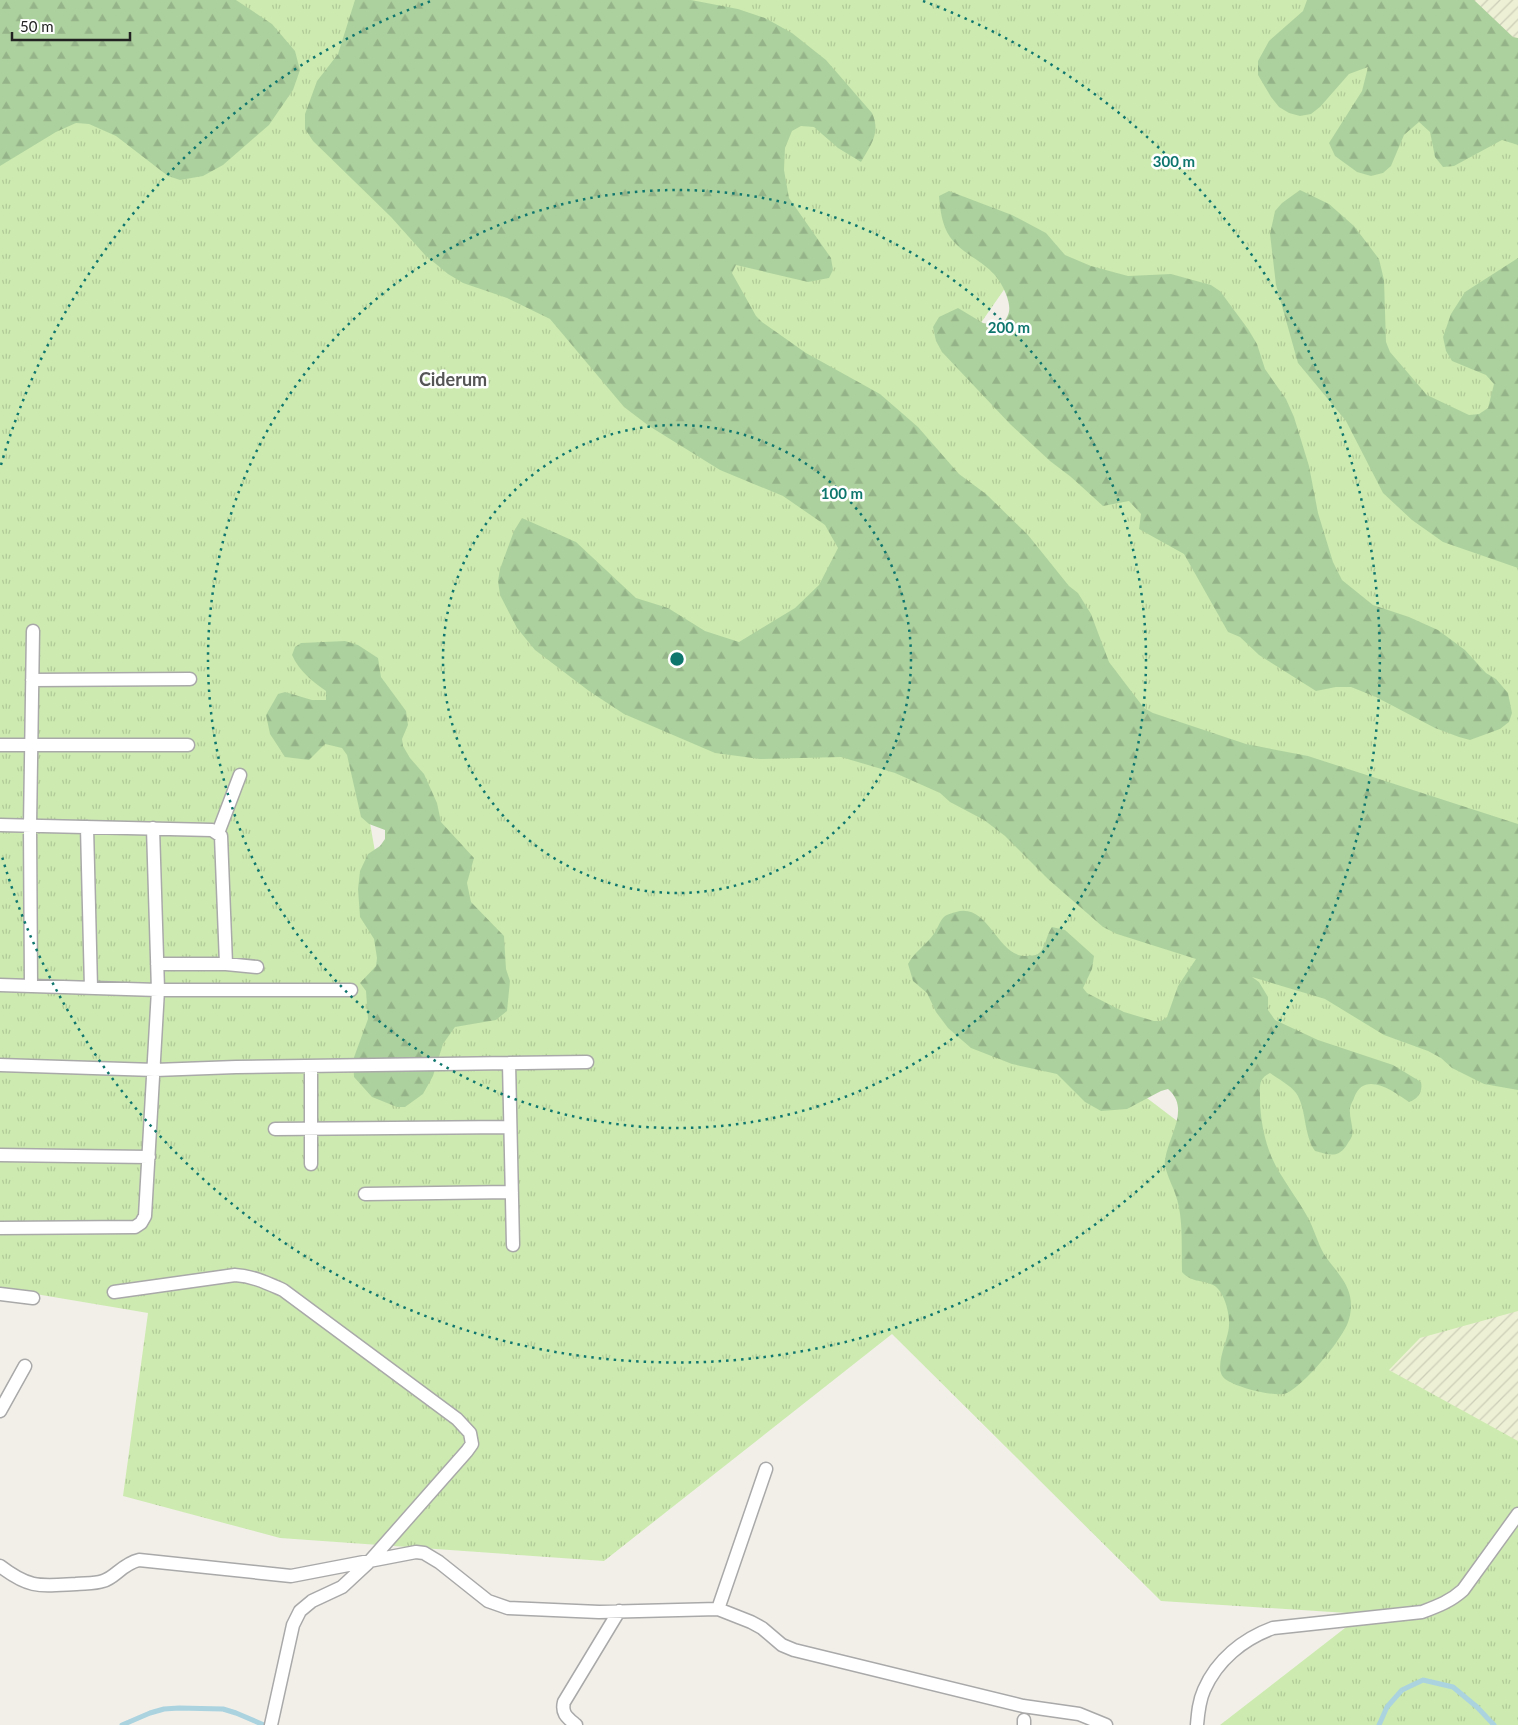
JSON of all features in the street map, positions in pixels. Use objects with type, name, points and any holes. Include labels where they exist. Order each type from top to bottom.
[{"type":"street","points":[[31,986],[30,826],[33,631]]},
{"type":"street","points":[[32,680],[190,679]]},
{"type":"street","points":[[0,745],[188,745]]},
{"type":"street","points":[[218,832],[240,775]]},
{"type":"street","points":[[0,825],[153,828],[212,830],[218,832],[221,836],[226,964]]},
{"type":"street","points":[[87,827],[91,988]]},
{"type":"street","points":[[0,1228],[135,1227],[141,1223],[145,1216],[155,1070],[158,990],[153,828]]},
{"type":"street","points":[[158,964],[226,964],[257,967]]},
{"type":"street","points":[[0,985],[158,990],[352,990]]},
{"type":"street","points":[[0,1065],[155,1070],[587,1062]]},
{"type":"street","points":[[509,1063],[512,1245]]},
{"type":"street","points":[[311,1164],[312,1066]]},
{"type":"street","points":[[275,1129],[510,1127]]},
{"type":"street","points":[[0,1155],[149,1157]]},
{"type":"street","points":[[365,1194],[512,1192]]},
{"type":"street","points":[[114,1292],[235,1275],[261,1280],[283,1290],[457,1419],[470,1432],[472,1444],[467,1451],[370,1561],[342,1587],[312,1601],[300,1611],[293,1624],[271,1725]]},
{"type":"street","points":[[0,1294],[33,1298]]},
{"type":"street","points":[[0,1411],[25,1366]]},
{"type":"street","points":[[718,1609],[766,1469]]},
{"type":"street","points":[[1197,1725],[1198,1708],[1204,1690],[1217,1669],[1233,1650],[1260,1633],[1273,1628],[1422,1612],[1453,1599],[1464,1590],[1518,1514]]},
{"type":"street","points":[[0,1566],[17,1579],[32,1584],[49,1586],[104,1581],[129,1562],[139,1560],[291,1576],[416,1552],[424,1553],[439,1562],[488,1601],[508,1608],[619,1611],[718,1609],[756,1625],[782,1645],[794,1650],[1023,1706],[1079,1714],[1106,1725]]},
{"type":"street","points":[[576,1725],[564,1713],[562,1709],[564,1702],[619,1611]]},
{"type":"green space","points":[[0,0],[236,0],[272,24],[295,51],[300,70],[293,90],[269,125],[223,165],[203,176],[180,180],[168,176],[116,136],[89,124],[76,123],[56,132],[0,166]]},
{"type":"green space","points":[[155,0],[387,0],[865,500],[910,752],[1518,1053],[1518,1311],[1420,1338],[1389,1370],[1518,1441],[1518,1725],[1220,1725],[1363,1614],[1161,1601],[892,1334],[604,1561],[280,1538],[123,1496],[148,1313],[0,1288],[0,119]],"holes":[[[362,777],[465,981],[396,972]],[[1027,1007],[1202,1075],[1193,1133]]]},
{"type":"green space","points":[[355,0],[691,0],[738,9],[765,18],[792,33],[826,60],[872,113],[875,120],[875,132],[874,138],[861,162],[838,148],[814,127],[801,126],[792,131],[785,148],[784,170],[789,198],[831,258],[833,270],[829,278],[808,282],[736,265],[732,273],[756,316],[806,353],[880,394],[918,427],[959,474],[986,494],[1028,535],[1069,586],[1078,593],[1091,614],[1109,662],[1144,708],[1153,713],[1246,744],[1308,756],[1518,824],[1518,1090],[1484,1084],[1452,1068],[1441,1058],[1428,1051],[1384,1035],[1325,999],[1252,977],[1259,982],[1268,997],[1268,1010],[1275,1020],[1318,1040],[1393,1065],[1421,1082],[1419,1095],[1409,1102],[1379,1085],[1365,1085],[1359,1090],[1350,1108],[1352,1137],[1345,1148],[1338,1154],[1315,1151],[1311,1144],[1302,1106],[1293,1090],[1270,1073],[1260,1083],[1262,1121],[1272,1158],[1312,1225],[1324,1254],[1346,1284],[1351,1299],[1351,1310],[1343,1333],[1320,1363],[1303,1381],[1287,1393],[1274,1394],[1256,1391],[1230,1382],[1221,1374],[1222,1354],[1229,1325],[1226,1303],[1220,1292],[1213,1285],[1189,1278],[1182,1272],[1180,1212],[1165,1163],[1176,1123],[1178,1105],[1175,1097],[1168,1089],[1127,1109],[1101,1111],[1085,1102],[1057,1074],[1012,1064],[971,1048],[948,1028],[936,1012],[927,993],[913,981],[908,964],[933,935],[943,918],[955,912],[967,911],[977,915],[1008,949],[1017,954],[1027,956],[1037,955],[1041,951],[1052,927],[1065,930],[1094,956],[1092,969],[1083,988],[1087,993],[1124,1012],[1154,1021],[1161,1021],[1167,1017],[1178,986],[1196,959],[1117,934],[1103,927],[1048,879],[1005,836],[984,820],[950,802],[940,793],[895,773],[841,757],[760,759],[715,753],[624,714],[589,691],[535,650],[517,628],[500,595],[498,581],[500,569],[514,531],[522,518],[576,542],[636,598],[668,608],[705,631],[739,642],[795,608],[819,585],[838,548],[825,525],[783,496],[720,470],[649,426],[624,407],[550,319],[507,298],[463,283],[448,274],[425,255],[391,217],[313,141],[305,129],[305,114],[317,81],[338,54]]},
{"type":"green space","points":[[604,0],[1352,0],[1518,95],[1518,853],[1156,739],[727,329]],"holes":[[[1033,248],[1308,603],[969,340]]]},
{"type":"green space","points":[[1307,0],[1474,0],[1513,37],[1518,38],[1518,145],[1502,140],[1454,166],[1443,167],[1435,157],[1430,132],[1419,122],[1404,135],[1391,166],[1383,173],[1371,176],[1357,172],[1335,156],[1329,143],[1362,91],[1368,67],[1349,74],[1320,107],[1311,114],[1300,116],[1289,113],[1279,107],[1258,75],[1258,61],[1269,41],[1303,11]]},
{"type":"green space","points":[[1417,0],[1518,0],[1518,61]]},
{"type":"green space","points":[[1300,190],[1329,204],[1354,226],[1379,259],[1384,280],[1386,342],[1390,352],[1427,395],[1469,415],[1479,414],[1488,408],[1494,384],[1486,375],[1452,361],[1446,351],[1443,337],[1451,314],[1465,292],[1518,258],[1518,568],[1443,542],[1412,520],[1383,493],[1346,421],[1298,363],[1276,285],[1270,234],[1275,211],[1282,203]]},
{"type":"green space","points":[[949,191],[1012,215],[1046,233],[1065,255],[1091,266],[1128,276],[1171,274],[1211,285],[1220,291],[1257,344],[1265,369],[1286,399],[1294,417],[1309,466],[1318,513],[1333,562],[1342,580],[1373,605],[1409,617],[1438,630],[1465,650],[1508,693],[1512,713],[1509,722],[1500,729],[1470,740],[1459,737],[1435,728],[1376,697],[1351,687],[1336,687],[1316,691],[1259,655],[1240,637],[1228,632],[1184,554],[1139,529],[1141,514],[1129,501],[1103,506],[1010,424],[942,352],[936,341],[933,327],[939,317],[958,308],[983,323],[1001,326],[1007,318],[1009,311],[1006,294],[995,275],[957,245],[947,233],[942,217],[939,196]]},
{"type":"green space","points":[[345,641],[358,645],[378,658],[381,677],[406,711],[408,725],[402,739],[403,746],[410,758],[424,774],[437,803],[441,822],[474,858],[467,883],[471,902],[504,936],[506,969],[510,981],[507,1011],[496,1020],[455,1027],[443,1044],[433,1076],[423,1094],[405,1107],[397,1107],[372,1097],[354,1077],[353,1060],[368,1019],[366,991],[360,983],[376,966],[377,958],[374,939],[360,917],[358,889],[360,871],[368,854],[380,846],[385,839],[385,830],[369,824],[361,817],[347,755],[342,748],[325,744],[309,760],[285,757],[270,734],[266,715],[278,694],[285,692],[312,700],[326,700],[326,691],[302,671],[292,655],[295,647],[301,643]]},
{"type":"green space","points":[[1518,1273],[1518,1447],[1379,1364],[1471,1306]]},
{"type":"waterway","points":[[1379,1725],[1387,1707],[1402,1690],[1423,1680],[1453,1687],[1477,1707],[1494,1725]]},
{"type":"waterway","points":[[122,1725],[150,1713],[164,1709],[179,1708],[223,1709],[264,1725]]},
{"type":"district","name":"Ciderum","points":[[453,380]]}]
